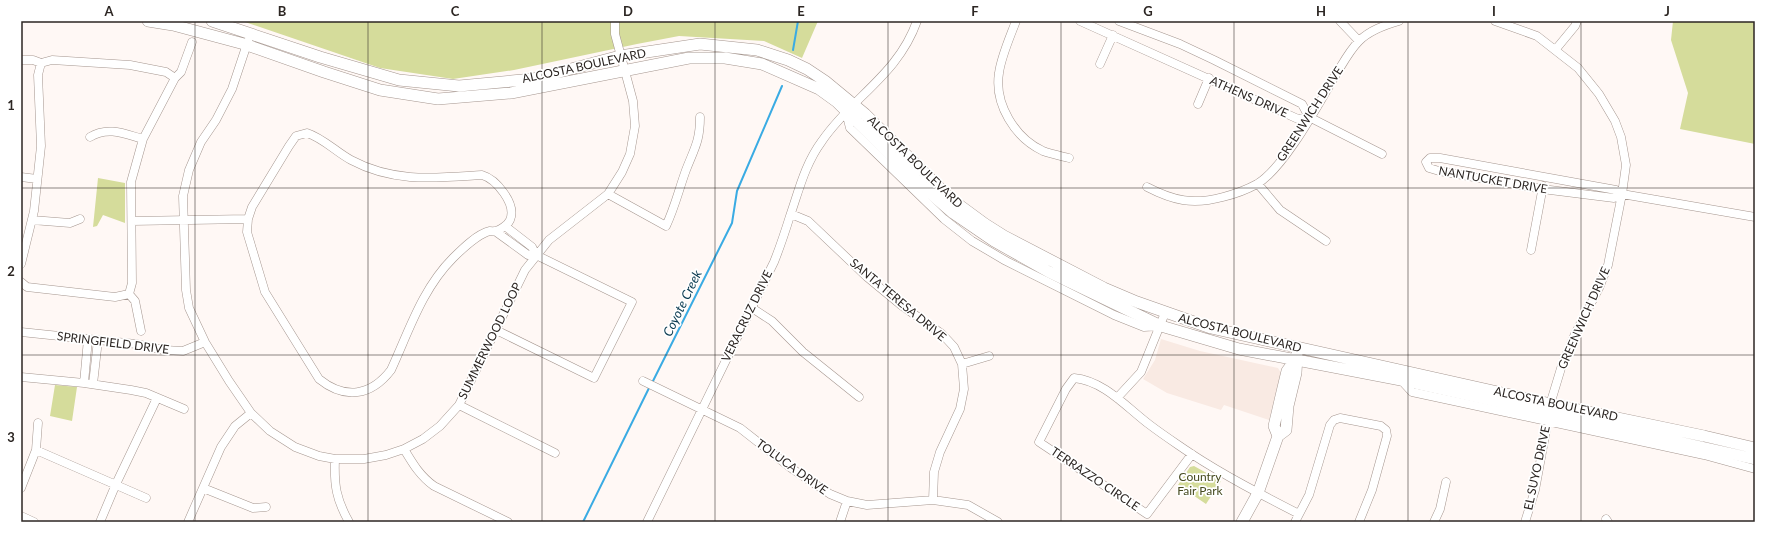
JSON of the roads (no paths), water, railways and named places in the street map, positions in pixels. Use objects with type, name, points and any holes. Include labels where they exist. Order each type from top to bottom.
[{"type":"main road","name":"ALCOSTA BOULEVARD","points":[[148,21],[173,25],[247,45],[380,90],[438,99],[511,94],[689,58],[725,58],[762,64],[798,78],[849,108],[951,199],[1004,236],[1104,288],[1165,313],[1211,328],[1298,348],[1549,413],[1704,436],[1755,448]]},
{"type":"main road","name":"ALCOSTA BOULEVARD","points":[[212,21],[320,57],[399,80],[459,86],[533,79],[620,56],[700,44],[757,50],[788,60],[807,69],[824,80],[923,187],[953,214],[994,241],[1049,272],[1160,326],[1239,349],[1401,380],[1755,459]]},
{"type":"main road","points":[[1242,522],[1258,493],[1278,436],[1274,426],[1287,371],[1295,360],[1298,348]]},
{"type":"street","name":"SUMMERWOOD LOOP","points":[[250,33],[232,89],[216,120],[201,142],[189,170],[183,196],[186,290],[189,308],[205,342],[250,413],[270,431],[295,447],[319,456],[335,459],[364,459],[386,455],[404,449],[423,439],[440,426],[459,405],[525,270],[549,240],[608,194],[622,172],[630,154],[635,126],[633,100],[620,56],[615,34],[615,21]]},
{"type":"street","name":"VERACRUZ DRIVE","points":[[647,522],[774,262],[791,214],[798,188],[808,164],[822,140],[849,108],[882,78],[896,62],[907,45],[916,21]]},
{"type":"street","points":[[1016,21],[999,73],[999,89],[1002,104],[1011,123],[1025,139],[1043,151],[1069,158]]},
{"type":"street","name":"ATHENS DRIVE","points":[[1080,21],[1298,119],[1309,117],[1302,104],[1180,44],[1119,21]]},
{"type":"street","points":[[1340,21],[1359,41]]},
{"type":"street","name":"GREENWICH DRIVE","points":[[1147,187],[1163,195],[1184,202],[1216,199],[1237,194],[1258,184],[1277,166],[1344,61],[1359,41],[1379,27],[1399,21]]},
{"type":"street","name":"GREENWICH DRIVE","points":[[1495,21],[1537,36],[1556,49],[1578,68],[1599,94],[1615,121],[1625,153],[1625,175],[1614,242],[1608,265],[1599,288],[1575,334],[1562,365],[1549,413]]},
{"type":"street","points":[[1556,49],[1575,26],[1577,21]]},
{"type":"street","points":[[1100,64],[1112,35]]},
{"type":"street","points":[[140,330],[135,301],[130,294],[132,283],[131,182],[143,139],[175,78],[181,72],[192,42]]},
{"type":"street","points":[[21,60],[33,60],[41,63],[52,60],[130,65],[166,72],[175,78]]},
{"type":"street","points":[[21,264],[32,220],[41,146],[38,75],[41,63]]},
{"type":"street","points":[[1198,104],[1209,78]]},
{"type":"street","points":[[608,194],[666,226],[675,207],[686,170],[697,147],[700,134],[700,117]]},
{"type":"street","points":[[1309,117],[1382,154]]},
{"type":"street","points":[[90,137],[98,132],[110,130],[143,139]]},
{"type":"street","points":[[307,133],[316,136],[351,160],[381,173],[416,178],[488,176],[493,180],[510,206],[510,220],[505,226],[495,231],[490,231],[483,234],[452,258],[429,288],[416,313],[391,370],[384,378],[361,392],[339,392],[329,387],[319,379],[265,292],[247,232],[248,219],[252,207],[294,139],[300,134],[307,133]]},
{"type":"street","name":"NANTUCKET DRIVE","points":[[1622,194],[1614,198],[1490,181],[1432,169],[1429,168],[1426,162],[1430,158],[1435,157],[1616,190],[1622,194],[1755,217]]},
{"type":"street","points":[[1490,181],[1492,168]]},
{"type":"street","points":[[21,177],[37,179]]},
{"type":"street","points":[[1531,250],[1544,177]]},
{"type":"street","points":[[1258,184],[1280,210],[1326,241]]},
{"type":"street","name":"SANTA TERESA DRIVE","points":[[791,214],[808,221],[867,277],[901,305],[942,334],[954,347],[962,364],[964,389],[960,409],[940,452],[934,472],[933,500]]},
{"type":"street","points":[[32,220],[70,223],[80,219]]},
{"type":"street","points":[[132,221],[248,219]]},
{"type":"street","points":[[505,226],[532,247],[536,255]]},
{"type":"street","points":[[495,231],[528,255],[536,255],[632,302],[594,378],[496,330]]},
{"type":"street","points":[[21,282],[27,286],[115,297],[130,294]]},
{"type":"street","points":[[752,308],[772,321],[803,352],[859,397]]},
{"type":"street","points":[[1117,398],[1141,372],[1165,313]]},
{"type":"street","name":"SPRINGFIELD DRIVE","points":[[21,332],[136,344],[164,350],[183,351],[205,342]]},
{"type":"street","points":[[88,339],[89,384]]},
{"type":"street","points":[[89,384],[98,340]]},
{"type":"street","points":[[962,364],[989,356]]},
{"type":"street","points":[[21,377],[132,390],[146,393],[184,409]]},
{"type":"street","name":"TERRAZZO CIRCLE","points":[[1192,454],[1147,514],[1039,442],[1066,389],[1074,378],[1086,379],[1117,398],[1150,425],[1192,454],[1258,493],[1299,514]]},
{"type":"street","name":"TOLUCA DRIVE","points":[[643,381],[740,428],[791,468],[830,494],[847,501],[867,505],[933,500],[968,505],[998,522]]},
{"type":"street","points":[[100,522],[116,484],[157,398]]},
{"type":"street","points":[[459,405],[555,453]]},
{"type":"street","points":[[188,522],[221,447],[235,426],[250,413]]},
{"type":"street","name":"ALCOSTA BOULEVARD","points":[[1549,413],[1755,469]]},
{"type":"street","name":"EL SUYO DRIVE","points":[[1525,522],[1535,490],[1549,413]]},
{"type":"street","points":[[1295,522],[1309,495],[1330,425],[1334,420],[1340,418],[1381,426],[1386,430],[1388,436],[1372,490],[1359,522]]},
{"type":"street","points":[[21,488],[36,450],[38,423]]},
{"type":"street","points":[[404,449],[414,467],[434,486],[508,522]]},
{"type":"street","points":[[36,450],[146,498]]},
{"type":"street","points":[[335,459],[335,492],[342,510],[349,522]]},
{"type":"street","points":[[1434,522],[1440,509],[1446,482]]},
{"type":"street","points":[[204,488],[253,508],[266,507]]},
{"type":"street","points":[[840,522],[847,501]]},
{"type":"street","points":[[21,516],[34,522]]},
{"type":"waterway","name":"Coyote Creek","points":[[793,50],[798,21]]},
{"type":"waterway","name":"Coyote Creek","points":[[652,383],[732,223],[737,191],[782,86]]},
{"type":"waterway","name":"Coyote Creek","points":[[583,522],[650,386]]},
{"type":"park label","name":"Country Fair Park","points":[[1200,484]]}]
